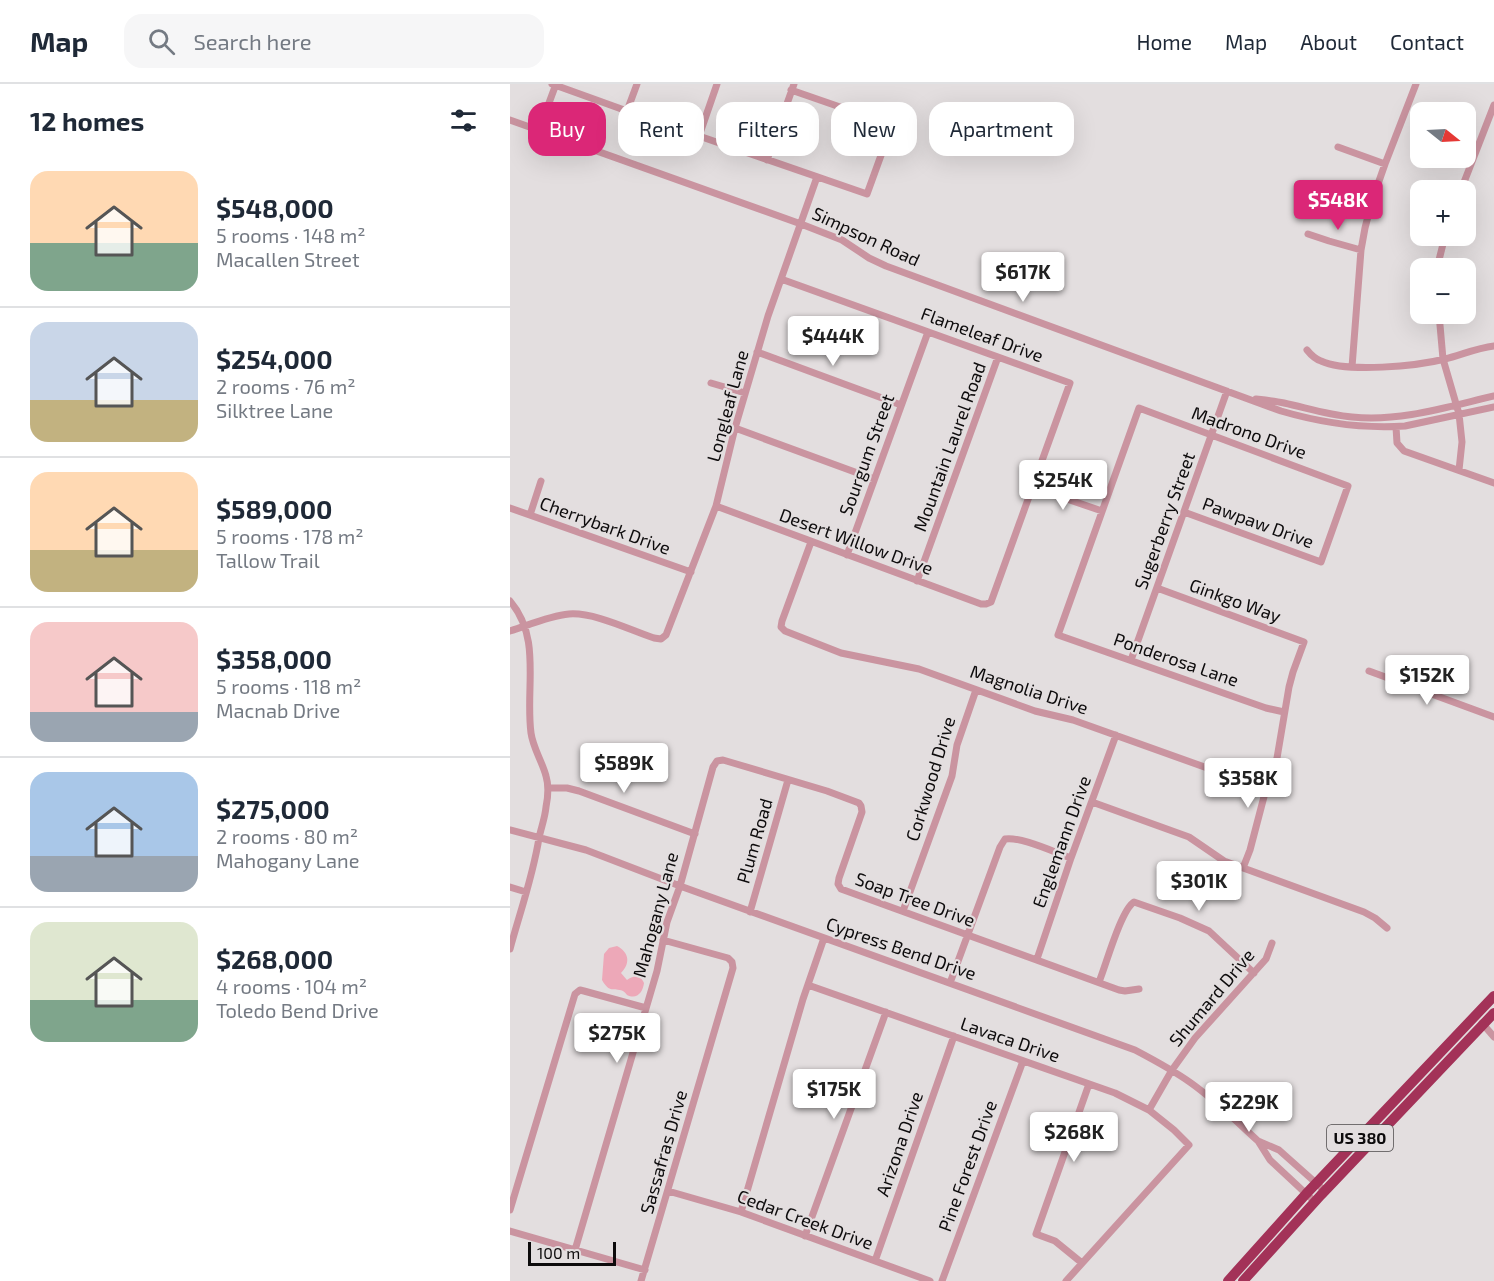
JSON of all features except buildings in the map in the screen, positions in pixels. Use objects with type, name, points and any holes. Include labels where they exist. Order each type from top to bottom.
[{"type":"highway","name":"US 380","points":[[1228,1281],[1311,1198],[1479,1021],[1494,996]]},
{"type":"highway","name":"US 380","points":[[1479,1021],[1494,1013]]},
{"type":"highway","name":"US 380","points":[[1243,1281],[1311,1198]]},
{"type":"street","points":[[548,102],[554,84],[627,111],[637,84]]},
{"type":"street","points":[[717,84],[699,136],[767,160],[867,194],[892,125],[792,87],[767,160]]},
{"type":"street","points":[[1352,368],[1361,250],[1372,201],[1413,85]]},
{"type":"street","points":[[1465,180],[1494,105]]},
{"type":"street","name":"Simpson Road","points":[[510,120],[528,126]]},
{"type":"street","points":[[1338,147],[1385,164]]},
{"type":"street","name":"Simpson Road","points":[[606,154],[842,240],[886,266],[1281,411],[1335,424],[1396,427],[1494,407]]},
{"type":"street","name":"Longleaf Lane","points":[[526,626],[570,614],[598,618],[654,639],[661,639],[666,635],[716,506],[757,352],[817,177]]},
{"type":"street","points":[[1308,234],[1361,250]]},
{"type":"street","name":"Flameleaf Drive","points":[[781,279],[1070,383],[1032,487]]},
{"type":"street","points":[[1440,324],[1443,359],[1459,414],[1462,442],[1459,470]]},
{"type":"street","name":"Sourgum Street","points":[[847,555],[928,332]]},
{"type":"street","points":[[1307,350],[1323,363],[1346,368],[1379,368],[1443,359],[1494,346]]},
{"type":"street","points":[[757,352],[901,405]]},
{"type":"street","name":"Mountain Laurel Road","points":[[917,581],[998,357]]},
{"type":"street","points":[[711,383],[745,393]]},
{"type":"street","name":"Sugerberry Street","points":[[1131,660],[1227,391]]},
{"type":"street","name":"Simpson Road","points":[[1242,396],[1353,417],[1402,416],[1494,396]]},
{"type":"street","name":"Madrono Drive","points":[[1102,511],[1139,408],[1348,486],[1321,561]]},
{"type":"street","points":[[1396,427],[1397,443],[1404,451],[1494,483]]},
{"type":"street","points":[[735,428],[874,479]]},
{"type":"street","points":[[530,515],[541,481]]},
{"type":"street","points":[[1032,487],[1102,511]]},
{"type":"street","name":"Desert Willow Drive","points":[[716,506],[917,581],[986,604],[991,602],[1032,487]]},
{"type":"street","name":"Cherrybark Drive","points":[[510,508],[691,572]]},
{"type":"street","name":"Ponderosa Lane","points":[[1102,511],[1058,635],[1266,708],[1284,712]]},
{"type":"street","name":"Pawpaw Drive","points":[[1184,512],[1321,561]]},
{"type":"street","name":"Magnolia Drive","points":[[811,542],[782,621],[781,627],[785,631],[841,653],[912,667],[1035,711],[1073,720],[1266,789]]},
{"type":"street","name":"Ginkgo Way","points":[[1157,588],[1304,642],[1293,672],[1284,712]]},
{"type":"street","points":[[510,601],[526,626],[530,642],[531,735],[547,777],[548,788],[536,857],[510,949]]},
{"type":"street","points":[[510,631],[526,626]]},
{"type":"street","points":[[1369,671],[1494,717]]},
{"type":"street","name":"Corkwood Drive","points":[[903,911],[952,776],[957,746],[976,690]]},
{"type":"street","points":[[1243,868],[1280,748],[1284,712]]},
{"type":"street","name":"Englemann Drive","points":[[1036,959],[1116,735]]},
{"type":"street","name":"Soap Tree Drive","points":[[717,761],[723,760],[859,802],[861,817],[839,878],[839,887],[846,891],[1125,991],[1139,989]]},
{"type":"street","name":"Mahogany Lane","points":[[575,1250],[646,1008],[667,922],[680,886],[713,767],[717,761]]},
{"type":"street","name":"Plum Road","points":[[750,912],[788,780]]},
{"type":"street","points":[[548,788],[567,788],[579,791],[695,834]]},
{"type":"street","points":[[1092,802],[1189,837],[1224,861],[1364,912],[1387,928]]},
{"type":"street","name":"Cypress Bend Drive","points":[[510,830],[586,850],[1147,1056],[1172,1070],[1208,1096],[1258,1141],[1270,1160],[1311,1198]]},
{"type":"street","points":[[950,983],[1000,847],[1005,839],[1021,840],[1071,858]]},
{"type":"street","points":[[510,887],[526,892]]},
{"type":"street","points":[[1100,982],[1123,917],[1129,905],[1134,902],[1209,931],[1254,973]]},
{"type":"street","points":[[741,1212],[824,938]]},
{"type":"street","name":"Sassafras Drive","points":[[641,1281],[733,968],[728,958],[663,940]]},
{"type":"street","name":"Shumard Drive","points":[[1149,1110],[1172,1070],[1195,1038],[1266,959],[1272,943]]},
{"type":"street","name":"Lavaca Drive","points":[[808,985],[1114,1093],[1149,1110],[1190,1145],[1082,1263]]},
{"type":"street","points":[[510,1210],[573,998],[577,992],[584,991],[646,1008]]},
{"type":"street","points":[[805,1236],[886,1012]]},
{"type":"street","points":[[1479,1021],[1494,1036]]},
{"type":"street","name":"Arizona Drive","points":[[875,1261],[954,1036]]},
{"type":"street","name":"Pine Forest Drive","points":[[942,1281],[1023,1061]]},
{"type":"street","points":[[1066,1281],[1082,1263],[1055,1241],[1036,1234],[1089,1084]]},
{"type":"street","name":"Cypress Bend Drive","points":[[1258,1141],[1279,1150],[1321,1187]]},
{"type":"street","name":"Cedar Creek Drive","points":[[668,1191],[741,1212],[930,1281]]},
{"type":"street","points":[[510,1231],[645,1270]]},
{"type":"shaded area","points":[[617,946],[624,952],[627,959],[626,966],[621,973],[627,980],[636,977],[644,983],[637,996],[610,989],[602,980],[604,954],[609,948]]}]
